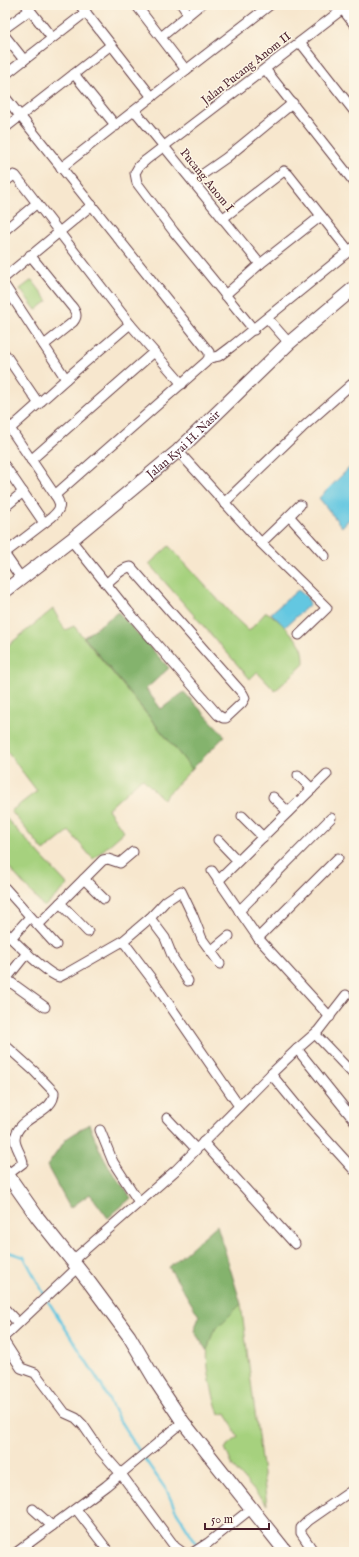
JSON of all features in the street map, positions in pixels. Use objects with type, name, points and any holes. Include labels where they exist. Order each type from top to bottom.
[{"type":"main road","name":"Jalan Kyai H. Nasir","points":[[5,591],[17,573],[71,540],[178,452],[289,343],[354,288]]},
{"type":"main road","points":[[6,1173],[129,1336],[157,1383],[183,1422],[286,1552]]},
{"type":"street","points":[[136,5],[186,70]]},
{"type":"street","points":[[182,5],[188,14]]},
{"type":"street","points":[[161,37],[200,5]]},
{"type":"street","points":[[61,168],[270,5]]},
{"type":"street","points":[[343,6],[354,24]]},
{"type":"street","name":"Jalan Pucang Anom II","points":[[225,295],[137,183],[135,173],[136,170],[146,160],[300,42],[343,6]]},
{"type":"street","points":[[5,28],[28,7],[52,38]]},
{"type":"street","points":[[5,76],[52,38],[83,8],[152,97]]},
{"type":"street","points":[[5,36],[24,60]]},
{"type":"street","points":[[300,42],[354,111]]},
{"type":"street","points":[[5,128],[111,45]]},
{"type":"street","points":[[265,69],[354,182]]},
{"type":"street","points":[[74,74],[116,126]]},
{"type":"street","points":[[5,97],[209,352],[208,358],[182,384],[55,495]]},
{"type":"street","points":[[193,181],[226,158],[293,103]]},
{"type":"street","name":"Pucang Anom I","points":[[135,111],[260,264]]},
{"type":"street","points":[[208,358],[214,358],[224,352],[254,330],[352,249],[321,216],[284,171],[222,219]]},
{"type":"street","points":[[5,182],[14,175],[16,176],[130,324],[182,384]]},
{"type":"street","points":[[5,230],[37,203]]},
{"type":"street","points":[[5,277],[92,205]]},
{"type":"street","points":[[254,330],[225,295],[260,264],[321,216]]},
{"type":"street","points":[[30,255],[73,308],[76,315],[73,322],[44,345]]},
{"type":"street","points":[[5,286],[66,379]]},
{"type":"street","points":[[268,318],[289,343]]},
{"type":"street","points":[[17,573],[5,554],[44,523],[60,508],[59,501],[8,425],[39,404],[130,324]]},
{"type":"street","points":[[31,460],[154,352]]},
{"type":"street","points":[[5,354],[39,404]]},
{"type":"street","points":[[224,503],[302,428],[354,382]]},
{"type":"street","points":[[178,452],[261,543],[327,608],[299,635]]},
{"type":"street","points":[[5,468],[44,523]]},
{"type":"street","points":[[5,507],[23,492]]},
{"type":"street","points":[[261,543],[300,506]]},
{"type":"street","points":[[289,516],[325,556]]},
{"type":"street","points":[[71,540],[106,584],[218,715],[226,718],[242,703],[244,698],[243,694],[131,567],[128,566],[106,584]]},
{"type":"street","points":[[298,774],[312,789]]},
{"type":"street","points":[[218,881],[327,774]]},
{"type":"street","points":[[274,797],[288,812]]},
{"type":"street","points":[[242,816],[263,837]]},
{"type":"street","points":[[239,911],[331,818]]},
{"type":"street","points":[[218,840],[238,861]]},
{"type":"street","points":[[38,925],[104,859],[120,863],[133,852]]},
{"type":"street","points":[[258,938],[338,858]]},
{"type":"street","points":[[212,871],[258,938],[330,1017]]},
{"type":"street","points":[[84,879],[104,899]]},
{"type":"street","points":[[5,888],[56,945]]},
{"type":"street","points":[[30,917],[7,935],[53,974],[61,976],[123,941],[150,918],[166,901],[181,891],[202,939],[220,964]]},
{"type":"street","points":[[60,902],[88,932]]},
{"type":"street","points":[[150,918],[165,938],[173,958],[188,981]]},
{"type":"street","points":[[211,951],[229,936]]},
{"type":"street","points":[[123,941],[151,978],[239,1106]]},
{"type":"street","points":[[27,953],[6,980],[45,1007]]},
{"type":"street","points":[[5,1336],[139,1202],[176,1170],[271,1074],[315,1034],[346,995]]},
{"type":"street","points":[[315,1034],[354,1075]]},
{"type":"street","points":[[5,1045],[34,1071],[54,1092],[54,1097],[46,1108],[28,1120],[18,1130],[15,1139],[16,1147],[23,1163],[6,1173]]},
{"type":"street","points":[[297,1049],[354,1120]]},
{"type":"street","points":[[271,1074],[307,1118],[354,1170]]},
{"type":"street","points":[[167,1118],[196,1149]]},
{"type":"street","points":[[100,1130],[113,1162],[139,1202]]},
{"type":"street","points":[[203,1142],[295,1244]]},
{"type":"street","points":[[5,1309],[18,1324]]},
{"type":"street","points":[[5,1343],[21,1368],[35,1373],[65,1413],[80,1420],[100,1450],[121,1474],[175,1547],[182,1552]]},
{"type":"street","points":[[17,1552],[121,1474],[183,1422]]},
{"type":"street","points":[[314,1552],[301,1533],[301,1528],[308,1521],[354,1489]]},
{"type":"street","points":[[197,1551],[252,1508]]},
{"type":"street","points":[[33,1509],[52,1526]]},
{"type":"street","points":[[76,1509],[109,1552]]},
{"type":"green space","points":[[32,280],[48,301],[36,310],[20,289]]},
{"type":"green space","points":[[169,546],[232,615],[249,631],[266,612],[281,623],[300,644],[303,652],[304,664],[275,691],[257,672],[250,679],[149,564]]},
{"type":"green space","points":[[53,609],[65,630],[74,626],[192,769],[163,799],[142,778],[108,809],[124,832],[93,859],[69,831],[44,851],[11,811],[37,791],[5,749],[5,648]]},
{"type":"green space","points":[[118,612],[169,668],[146,689],[161,709],[184,692],[225,736],[192,769],[84,637]]},
{"type":"green space","points":[[5,817],[68,885],[44,907],[5,863]]},
{"type":"green space","points":[[89,1124],[108,1166],[131,1198],[108,1218],[90,1194],[70,1208],[47,1166],[66,1139]]},
{"type":"green space","points":[[217,1225],[241,1304],[213,1332],[207,1351],[194,1331],[199,1316],[169,1267]]},
{"type":"green space","points":[[241,1304],[267,1505],[233,1467],[225,1448],[238,1437],[226,1413],[219,1415],[213,1396],[209,1374],[207,1352],[212,1333],[221,1322]]},
{"type":"water","points":[[354,463],[354,514],[342,527],[319,498]]},
{"type":"water","points":[[298,590],[307,597],[310,604],[285,627],[271,613]]},
{"type":"waterway","points":[[5,1251],[24,1257],[44,1294]]},
{"type":"waterway","points":[[48,1301],[102,1386],[118,1418],[140,1452]]},
{"type":"waterway","points":[[144,1458],[167,1491],[175,1509],[202,1552]]}]
